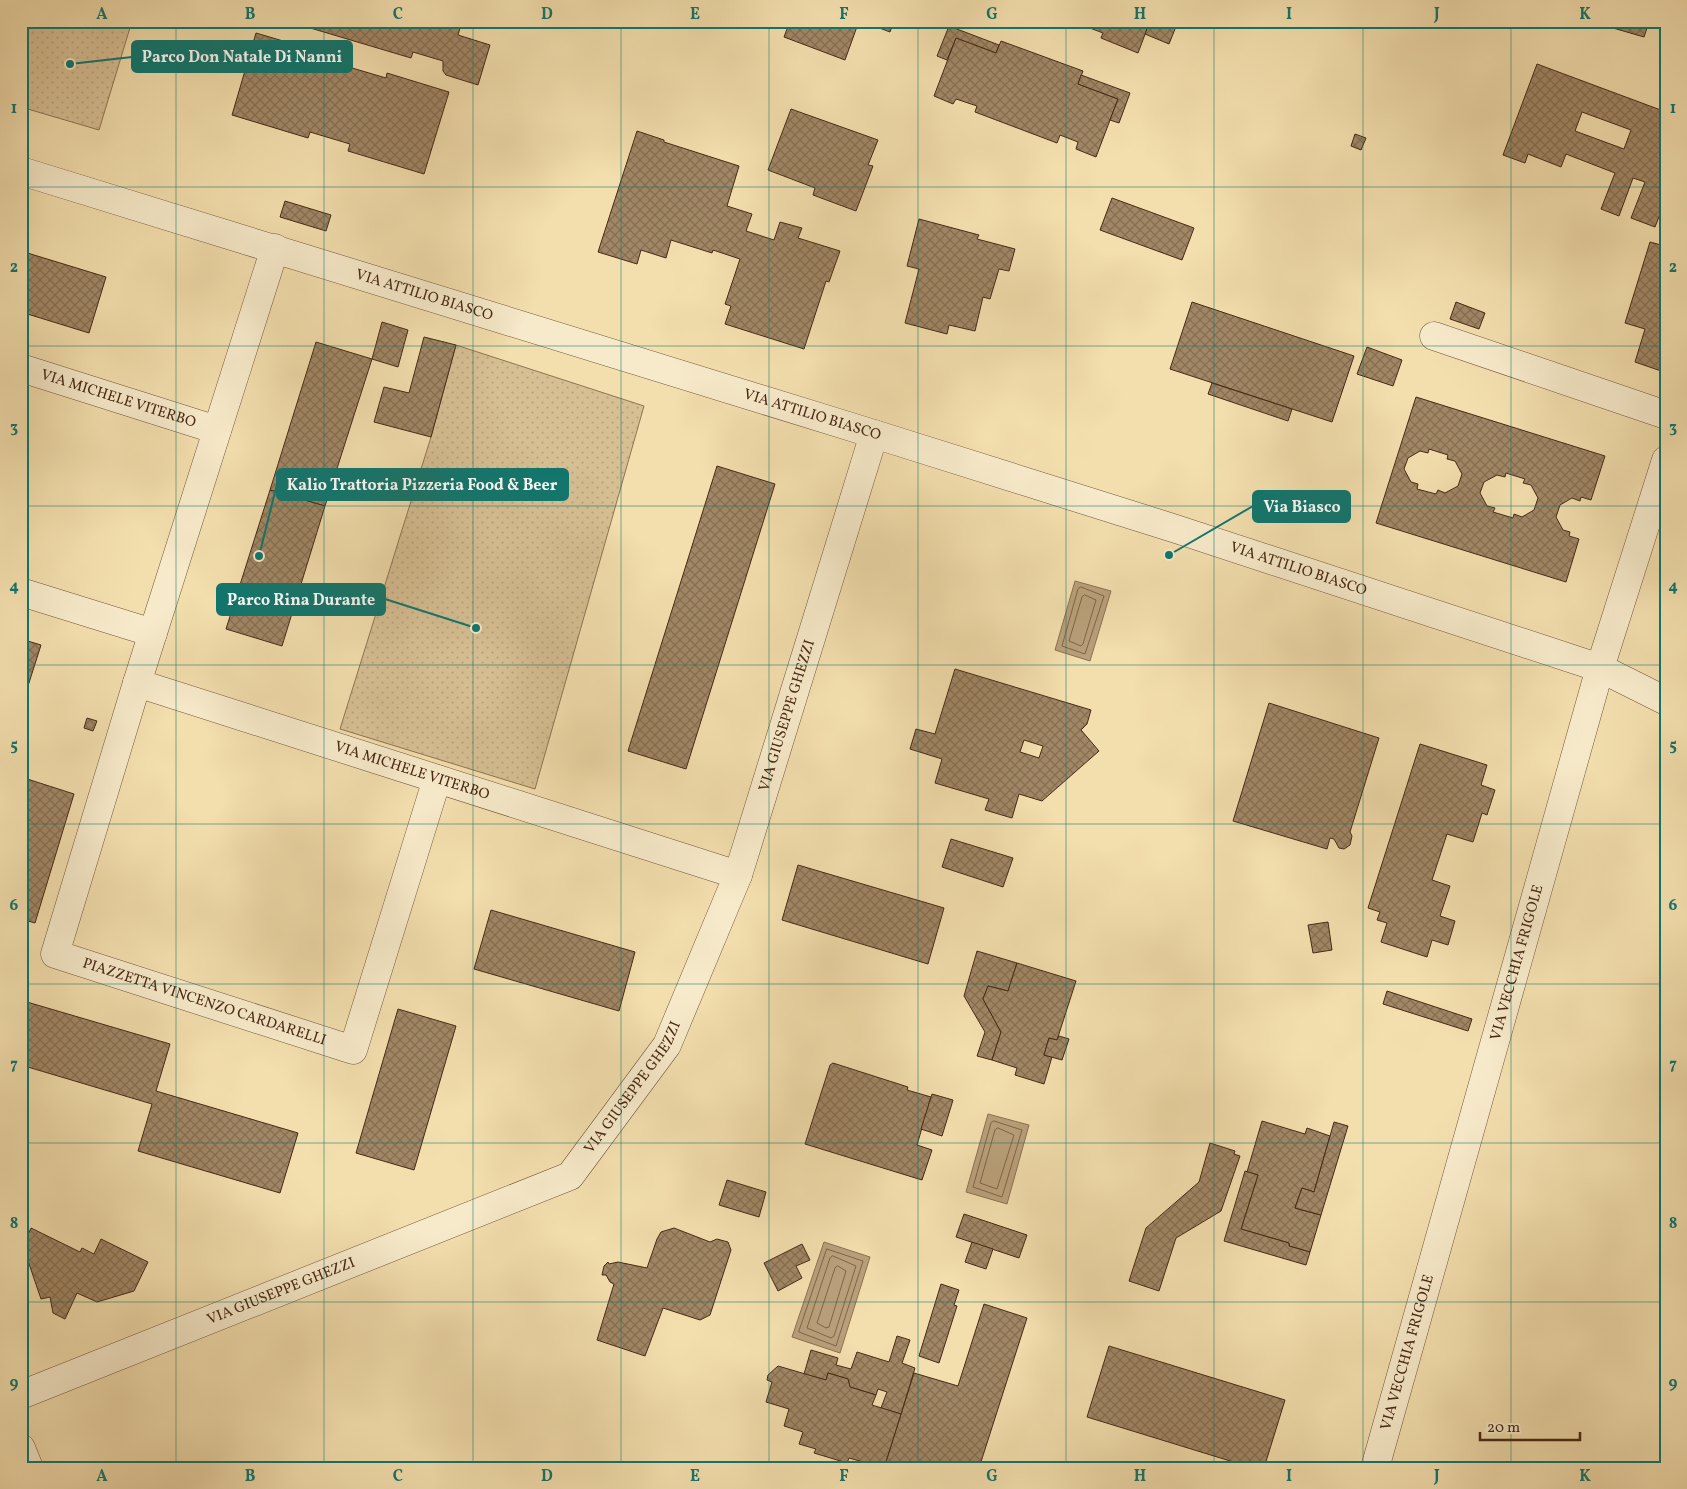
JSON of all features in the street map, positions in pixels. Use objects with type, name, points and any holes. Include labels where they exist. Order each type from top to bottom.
[{"type":"street","name":"VIA ATTILIO BIASCO","points":[[21,171],[275,248],[1176,529],[1600,668],[1666,702]]},
{"type":"street","name":"VIA MICHELE VITERBO","points":[[275,248],[137,683],[738,875]]},
{"type":"street","points":[[1434,336],[1666,415]]},
{"type":"street","name":"VIA MICHELE VITERBO","points":[[21,368],[218,430]]},
{"type":"street","name":"VIA GIUSEPPE GHEZZI","points":[[21,1395],[570,1176],[667,1045],[738,875],[874,434]]},
{"type":"street","name":"VIA VECCHIA FRIGOLE","points":[[1375,1468],[1600,668],[1666,460]]},
{"type":"street","points":[[21,592],[153,633]]},
{"type":"street","name":"PIAZZETTA VINCENZO CARDARELLI","points":[[137,683],[55,954],[354,1050],[438,779]]},
{"type":"street","points":[[21,1448],[29,1468]]},
{"type":"shaded area","points":[[21,21],[132,21],[99,130],[21,107]]},
{"type":"shaded area","points":[[456,345],[644,406],[535,789],[340,729],[431,437]]},
{"type":"water","points":[[1075,581],[1111,591],[1090,661],[1055,650]]},
{"type":"water","points":[[988,1114],[1029,1125],[1007,1204],[966,1192]]},
{"type":"water","points":[[824,1242],[870,1257],[840,1353],[792,1337]]},
{"type":"building","points":[[309,21],[462,21],[458,35],[490,45],[478,85],[446,75],[443,71],[443,61],[413,52],[411,58],[307,27]]},
{"type":"building","points":[[790,21],[859,21],[845,60],[784,37]]},
{"type":"building","points":[[861,21],[894,21],[890,32]]},
{"type":"building","points":[[1083,21],[1150,21],[1138,53],[1101,38],[1103,33],[1082,25]]},
{"type":"building","points":[[1150,21],[1171,21],[1177,24],[1169,44],[1145,34]]},
{"type":"building","points":[[1557,21],[1577,21],[1575,27]]},
{"type":"building","points":[[1615,21],[1666,21],[1666,28],[1649,22],[1644,37],[1613,28]]},
{"type":"building","points":[[949,26],[999,45],[996,53],[956,38],[947,60],[937,56]]},
{"type":"building","points":[[256,33],[317,51],[315,57],[386,78],[387,73],[449,92],[424,174],[348,151],[350,144],[310,132],[308,138],[232,115]]},
{"type":"building","points":[[956,38],[996,53],[1001,41],[1083,71],[1078,84],[1118,99],[1096,157],[1076,149],[1078,142],[1060,135],[1057,143],[975,112],[977,106],[956,99],[953,104],[934,96]]},
{"type":"building","points":[[1537,64],[1666,112],[1666,199],[1655,227],[1631,218],[1645,182],[1633,178],[1619,216],[1601,209],[1615,173],[1566,154],[1561,167],[1528,154],[1525,163],[1503,155]],"holes":[[[1582,112],[1631,130],[1624,149],[1575,131]]]},
{"type":"building","points":[[1081,75],[1130,93],[1119,123],[1110,120],[1118,99],[1078,84]]},
{"type":"building","points":[[791,109],[878,140],[868,165],[873,166],[856,211],[813,195],[815,188],[768,170]]},
{"type":"building","points":[[637,131],[664,140],[664,142],[739,166],[727,206],[752,214],[746,231],[774,240],[780,222],[802,228],[798,238],[840,251],[829,282],[826,281],[804,349],[725,324],[731,306],[725,304],[740,259],[713,250],[712,253],[671,240],[666,258],[641,250],[637,264],[598,252]]},
{"type":"building","points":[[1355,134],[1366,138],[1361,150],[1351,146]]},
{"type":"building","points":[[1112,198],[1194,228],[1182,260],[1100,230]]},
{"type":"building","points":[[285,201],[331,215],[326,231],[280,217]]},
{"type":"building","points":[[919,219],[979,235],[977,239],[1015,249],[1009,271],[999,269],[990,299],[983,297],[975,331],[949,325],[947,334],[905,323],[919,269],[907,266]]},
{"type":"building","points":[[1665,230],[1666,356],[1661,371],[1635,362],[1645,329],[1625,323],[1650,242],[1661,245]]},
{"type":"building","points":[[21,251],[106,277],[89,333],[21,312]]},
{"type":"building","points":[[1192,302],[1354,356],[1332,422],[1170,369]]},
{"type":"building","points":[[1456,302],[1485,313],[1479,329],[1450,319]]},
{"type":"building","points":[[382,322],[408,330],[398,367],[372,359]]},
{"type":"building","points":[[424,337],[456,345],[431,437],[374,422],[384,387],[409,393]]},
{"type":"building","points":[[316,342],[372,359],[325,506],[270,490]]},
{"type":"building","points":[[1367,347],[1402,360],[1393,386],[1357,374]]},
{"type":"building","points":[[1212,383],[1292,409],[1288,421],[1208,394]]},
{"type":"building","points":[[1416,397],[1605,456],[1591,500],[1581,497],[1580,501],[1572,498],[1560,505],[1556,517],[1563,530],[1570,532],[1569,536],[1579,539],[1566,582],[1376,523]],"holes":[[[1429,449],[1448,455],[1447,459],[1455,461],[1462,474],[1458,486],[1445,493],[1438,490],[1436,494],[1417,489],[1418,484],[1411,482],[1404,469],[1408,458],[1420,451],[1428,453]],[[1506,473],[1525,479],[1523,483],[1531,485],[1538,498],[1534,510],[1522,517],[1514,514],[1513,518],[1493,512],[1495,508],[1487,506],[1480,493],[1484,482],[1497,475],[1505,477]]]},
{"type":"building","points":[[717,466],[775,484],[686,769],[628,751]]},
{"type":"building","points":[[270,490],[325,506],[282,646],[226,629]]},
{"type":"building","points":[[21,639],[41,645],[21,708]]},
{"type":"building","points":[[955,669],[1091,710],[1087,724],[1081,730],[1099,751],[1042,801],[1019,794],[1012,818],[985,810],[989,799],[935,783],[942,759],[910,749],[916,729],[935,734]],"holes":[[[1024,740],[1043,746],[1039,758],[1020,752]]]},
{"type":"building","points":[[1269,703],[1379,738],[1350,832],[1352,836],[1350,845],[1344,849],[1339,848],[1334,839],[1330,838],[1327,849],[1233,821]]},
{"type":"building","points":[[87,718],[97,721],[93,731],[84,728]]},
{"type":"building","points":[[1420,744],[1487,765],[1481,785],[1495,790],[1487,815],[1482,813],[1473,842],[1447,834],[1432,880],[1450,886],[1440,916],[1455,921],[1448,945],[1432,940],[1427,957],[1381,942],[1387,923],[1377,920],[1380,912],[1368,908]]},
{"type":"building","points":[[21,777],[74,794],[35,923],[21,919]]},
{"type":"building","points":[[951,839],[1013,858],[1003,887],[942,867]]},
{"type":"building","points":[[798,865],[944,908],[928,964],[782,920]]},
{"type":"building","points":[[491,910],[635,952],[619,1011],[474,969]]},
{"type":"building","points":[[1328,922],[1332,950],[1313,953],[1308,925]]},
{"type":"building","points":[[977,951],[1017,963],[1008,991],[988,986],[983,999],[1001,1032],[992,1060],[977,1056],[985,1032],[964,996]]},
{"type":"building","points":[[1017,963],[1076,981],[1057,1040],[1049,1038],[1044,1055],[1052,1057],[1044,1084],[1015,1075],[1017,1068],[992,1060],[1001,1032],[983,999],[988,986],[1008,991]]},
{"type":"building","points":[[1387,991],[1472,1019],[1468,1031],[1383,1004]]},
{"type":"building","points":[[27,1002],[170,1044],[156,1091],[298,1133],[280,1193],[138,1151],[152,1104],[21,1065],[21,1022]]},
{"type":"building","points":[[398,1009],[456,1026],[414,1170],[356,1153]]},
{"type":"building","points":[[1059,1036],[1069,1039],[1062,1060],[1044,1055],[1049,1038],[1057,1040]]},
{"type":"building","points":[[833,1063],[908,1087],[907,1090],[931,1097],[917,1145],[932,1150],[922,1180],[805,1144],[830,1065]]},
{"type":"building","points":[[932,1094],[953,1100],[942,1136],[921,1129]]},
{"type":"building","points":[[1262,1121],[1305,1134],[1307,1128],[1330,1136],[1314,1192],[1302,1188],[1295,1208],[1321,1215],[1310,1252],[1289,1246],[1289,1243],[1241,1229],[1258,1175],[1247,1172]]},
{"type":"building","points":[[1334,1122],[1348,1126],[1321,1215],[1295,1208],[1302,1188],[1314,1192]]},
{"type":"building","points":[[1210,1143],[1235,1151],[1234,1154],[1240,1156],[1221,1211],[1176,1238],[1159,1291],[1129,1281],[1146,1228],[1199,1182]]},
{"type":"building","points":[[1245,1171],[1258,1175],[1241,1229],[1289,1243],[1289,1246],[1310,1252],[1306,1265],[1224,1241]]},
{"type":"building","points":[[727,1180],[766,1192],[759,1217],[719,1205]]},
{"type":"building","points":[[964,1214],[1027,1235],[1019,1258],[956,1237]]},
{"type":"building","points":[[31,1228],[80,1252],[82,1248],[94,1254],[101,1239],[148,1262],[134,1291],[97,1302],[77,1293],[65,1319],[53,1313],[50,1297],[41,1299],[23,1246]]},
{"type":"building","points":[[674,1228],[710,1242],[717,1239],[728,1242],[731,1250],[710,1315],[700,1320],[663,1308],[645,1356],[597,1340],[614,1284],[610,1282],[606,1275],[602,1275],[604,1266],[608,1262],[609,1264],[618,1262],[647,1268],[661,1232]]},
{"type":"building","points":[[972,1242],[993,1249],[986,1269],[965,1262]]},
{"type":"building","points":[[802,1244],[810,1260],[796,1266],[802,1278],[778,1291],[764,1263]]},
{"type":"building","points":[[941,1284],[959,1290],[954,1305],[957,1306],[939,1363],[919,1356]]},
{"type":"building","points":[[984,1304],[1027,1318],[979,1468],[884,1468],[914,1373],[958,1386]]},
{"type":"building","points":[[897,1336],[910,1340],[902,1363],[915,1368],[901,1414],[881,1408],[887,1392],[878,1389],[876,1395],[850,1387],[848,1379],[828,1373],[826,1380],[804,1374],[811,1350],[838,1358],[836,1365],[851,1369],[857,1352],[889,1362]]},
{"type":"building","points":[[1109,1346],[1285,1400],[1264,1468],[1253,1468],[1087,1417]]},
{"type":"building","points":[[778,1366],[826,1380],[828,1373],[848,1379],[850,1387],[876,1395],[872,1405],[901,1414],[884,1468],[849,1458],[847,1463],[814,1453],[816,1449],[799,1444],[803,1432],[784,1426],[789,1409],[766,1402],[772,1382],[767,1380],[768,1375]]},
{"type":"place","name":"Parco Don Natale Di Nanni","points":[[70,64]]},
{"type":"place","name":"Via Biasco","points":[[1169,555]]},
{"type":"place","name":"Kalio Trattoria Pizzeria Food & Beer","points":[[259,556]]},
{"type":"place","name":"Parco Rina Durante","points":[[476,628]]}]
